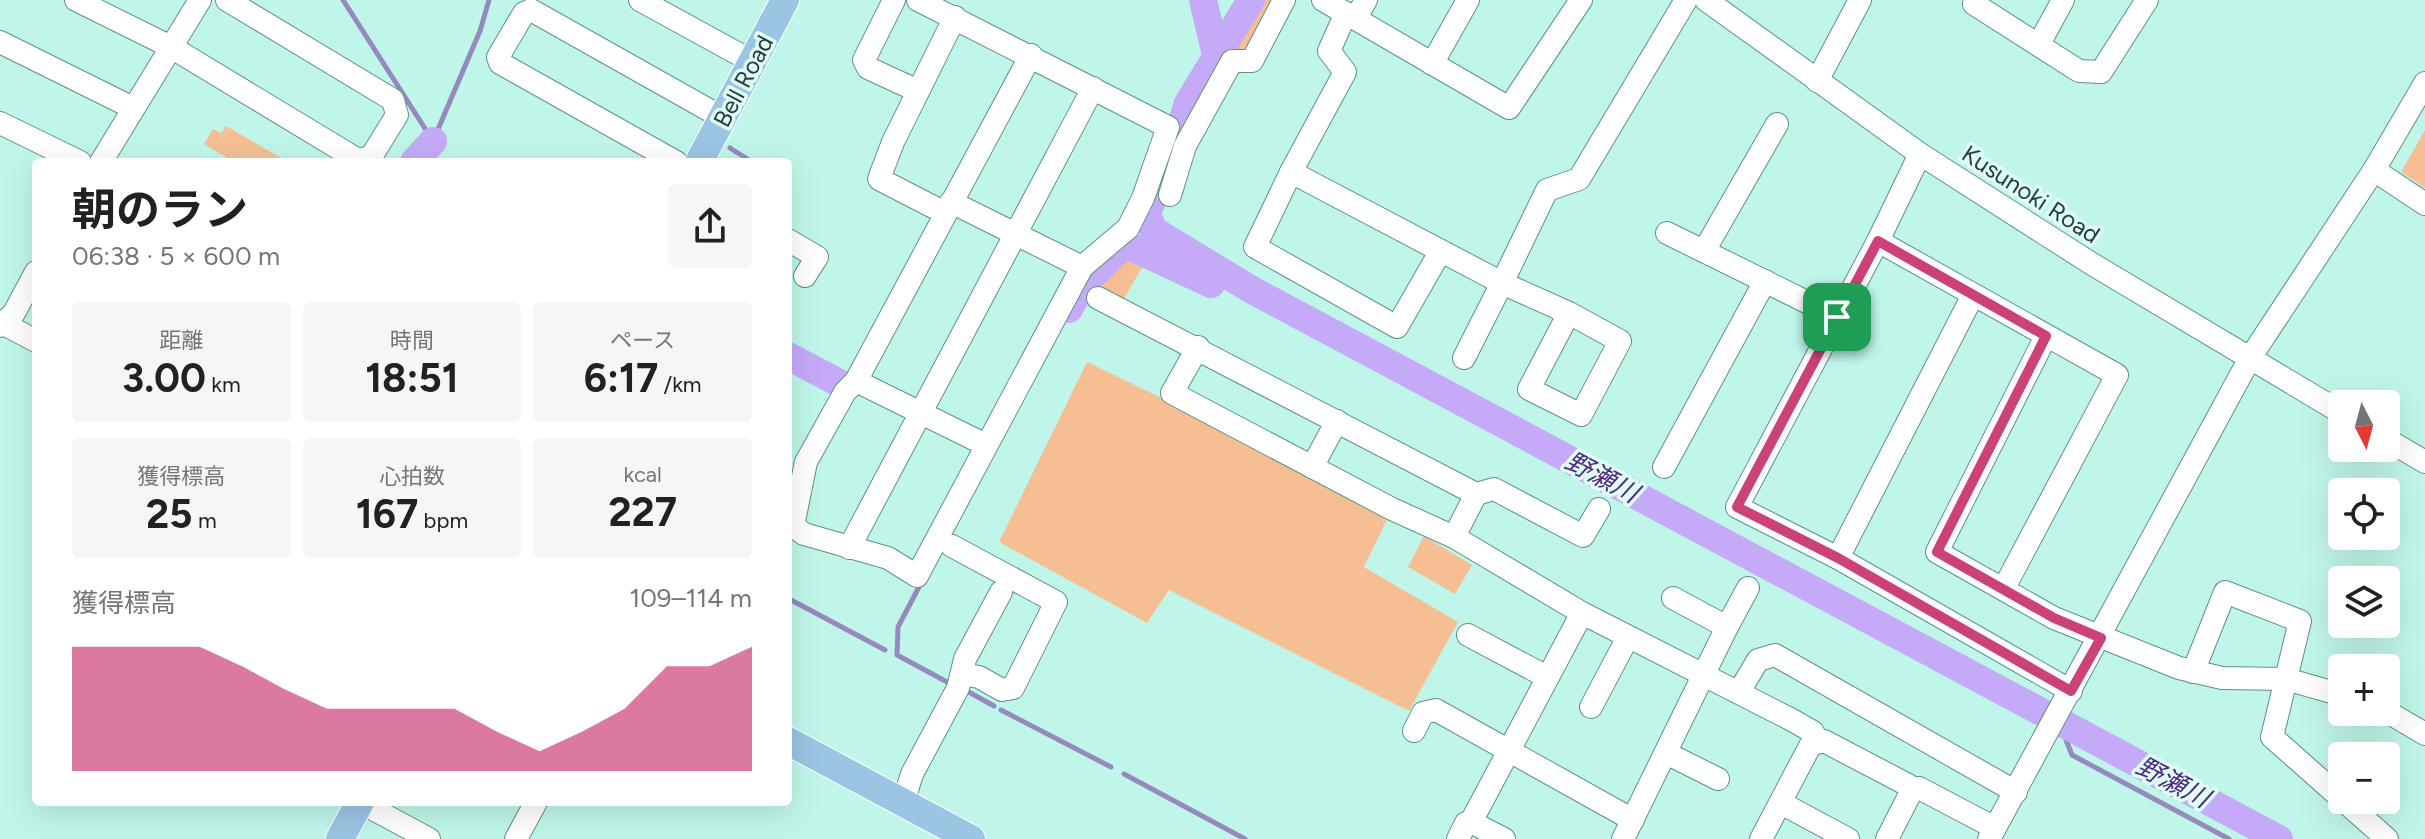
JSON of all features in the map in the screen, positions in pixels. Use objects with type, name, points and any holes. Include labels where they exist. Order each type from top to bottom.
[{"type":"main road","name":"Bell Road","points":[[701,158],[785,0]]},
{"type":"main road","points":[[792,743],[971,839]]},
{"type":"main road","points":[[340,839],[358,806]]},
{"type":"street","points":[[76,0],[171,47],[355,158]]},
{"type":"street","points":[[103,158],[200,0]]},
{"type":"street","points":[[227,0],[393,100],[397,115],[371,157],[367,158]]},
{"type":"street","points":[[640,0],[753,62]]},
{"type":"street","points":[[894,0],[864,60],[868,68],[918,91]]},
{"type":"street","points":[[918,0],[1031,55],[1168,127],[1143,198],[1128,228],[1082,267],[917,576],[888,558],[804,534],[793,526],[806,462],[845,392],[856,381],[1031,55]]},
{"type":"street","points":[[1170,195],[1185,146],[1232,61],[1252,61],[1284,0]]},
{"type":"street","points":[[1323,0],[1356,10],[1432,64],[1509,108],[1578,1]]},
{"type":"street","points":[[1432,64],[1468,0]]},
{"type":"street","points":[[1464,358],[1547,190],[1579,179],[1686,0]]},
{"type":"street","name":"Kusunoki Road","points":[[1706,0],[1920,154],[2092,264],[2328,405]]},
{"type":"street","points":[[1817,81],[1859,0]]},
{"type":"street","points":[[1975,0],[1974,4],[2079,71],[2101,72],[2147,0]]},
{"type":"street","points":[[2039,44],[2063,0]]},
{"type":"street","points":[[669,158],[500,63],[498,57],[524,13],[531,10],[723,118]]},
{"type":"street","points":[[1356,10],[1329,51],[1345,72],[1255,247],[1397,327],[1440,252]]},
{"type":"street","points":[[955,17],[893,142],[879,179],[1015,235],[1082,267]]},
{"type":"street","points":[[0,42],[133,108]]},
{"type":"street","points":[[1909,790],[1919,788],[1992,834],[2101,638],[2250,358],[2374,170],[2425,83]]},
{"type":"street","points":[[849,548],[1093,88]]},
{"type":"street","points":[[0,123],[72,158]]},
{"type":"street","points":[[1704,251],[1777,124]]},
{"type":"street","points":[[1920,154],[1878,241],[1737,507],[1838,558],[2068,697]]},
{"type":"street","points":[[2374,170],[2425,204]]},
{"type":"street","points":[[1291,172],[1440,252],[1569,313],[1620,341],[1581,415],[1529,389],[1569,313]]},
{"type":"street","points":[[1667,233],[1837,317]]},
{"type":"street","points":[[1878,241],[2117,375],[2004,588]]},
{"type":"street","points":[[792,242],[817,257],[805,276]]},
{"type":"street","points":[[32,279],[14,313],[1,324],[32,339]]},
{"type":"street","points":[[1664,467],[1765,281]]},
{"type":"street","points":[[1838,558],[1973,295]]},
{"type":"street","points":[[1098,298],[1198,347],[1476,494],[1494,489],[1583,536],[1599,509]]},
{"type":"street","points":[[2046,336],[1937,552],[2054,618],[2193,672],[2222,678],[2286,679],[2328,691]]},
{"type":"street","points":[[1198,347],[1172,393],[1454,537],[1582,613],[1813,732],[1817,743]]},
{"type":"street","points":[[856,381],[986,445]]},
{"type":"street","points":[[1312,467],[1337,421]]},
{"type":"street","points":[[2400,447],[2425,462]]},
{"type":"street","points":[[1454,537],[1476,494]]},
{"type":"street","points":[[952,546],[1056,602],[1013,688],[1002,690],[979,677],[962,674]]},
{"type":"street","points":[[1414,731],[1423,713],[1436,710],[1508,751],[1628,829],[1666,753],[1676,725],[1748,588]]},
{"type":"street","points":[[903,803],[912,774],[958,688],[965,659],[1001,592]]},
{"type":"street","points":[[2193,672],[2225,592],[2300,621],[2272,737],[2328,787]]},
{"type":"street","points":[[1673,598],[1727,627]]},
{"type":"street","points":[[1499,838],[1464,831],[1582,613]]},
{"type":"street","points":[[1468,635],[1547,677]]},
{"type":"street","points":[[1591,707],[1628,637]]},
{"type":"street","points":[[1739,692],[1758,660],[1775,655],[2016,792]]},
{"type":"street","points":[[2400,719],[2425,734]]},
{"type":"street","points":[[1761,839],[1811,744],[1824,741],[1908,785],[1909,790],[1887,839]]},
{"type":"street","points":[[1666,753],[1718,779]]},
{"type":"street","points":[[1781,803],[1848,839]]},
{"type":"street","points":[[367,806],[429,839]]},
{"type":"street","points":[[516,839],[534,806]]},
{"type":"street","points":[[2358,814],[2387,839]]},
{"type":"shaded area","points":[[1260,0],[1278,0],[1255,40],[1231,53]]},
{"type":"shaded area","points":[[226,126],[281,158],[227,158],[204,144],[213,129],[221,133]]},
{"type":"shaded area","points":[[2425,130],[2425,188],[2401,172]]},
{"type":"shaded area","points":[[1127,254],[1147,259],[1122,302],[1094,286]]},
{"type":"shaded area","points":[[1087,362],[1392,509],[1364,567],[1458,622],[1409,711],[1169,590],[1147,623],[999,542]]},
{"type":"shaded area","points":[[1424,536],[1472,565],[1455,594],[1408,567]]},
{"type":"waterway","points":[[343,0],[433,141],[480,31],[489,0]]},
{"type":"waterway","points":[[1203,0],[1217,59]]},
{"type":"waterway","name":"野瀬川","points":[[1251,0],[1188,103],[1170,160],[1147,213],[1153,230],[1252,290],[2279,839]]},
{"type":"waterway","points":[[418,158],[433,141]]},
{"type":"waterway","points":[[730,148],[746,158]]},
{"type":"waterway","points":[[1069,309],[1082,285],[1125,244],[1211,284]]},
{"type":"waterway","points":[[792,358],[843,385]]},
{"type":"waterway","points":[[913,583],[919,587],[898,627],[897,655],[949,683]]},
{"type":"waterway","points":[[792,601],[885,650]]},
{"type":"waterway","points":[[967,691],[994,706]]},
{"type":"waterway","points":[[1001,710],[1111,767]]},
{"type":"waterway","points":[[2059,722],[2072,755],[2229,839]]},
{"type":"waterway","points":[[1124,774],[1245,839]]},
{"type":"route","points":[[1878,241],[2046,336],[1937,552],[2054,618],[2101,638],[2071,691],[1838,558],[1737,507],[1837,317],[1878,241]]}]
